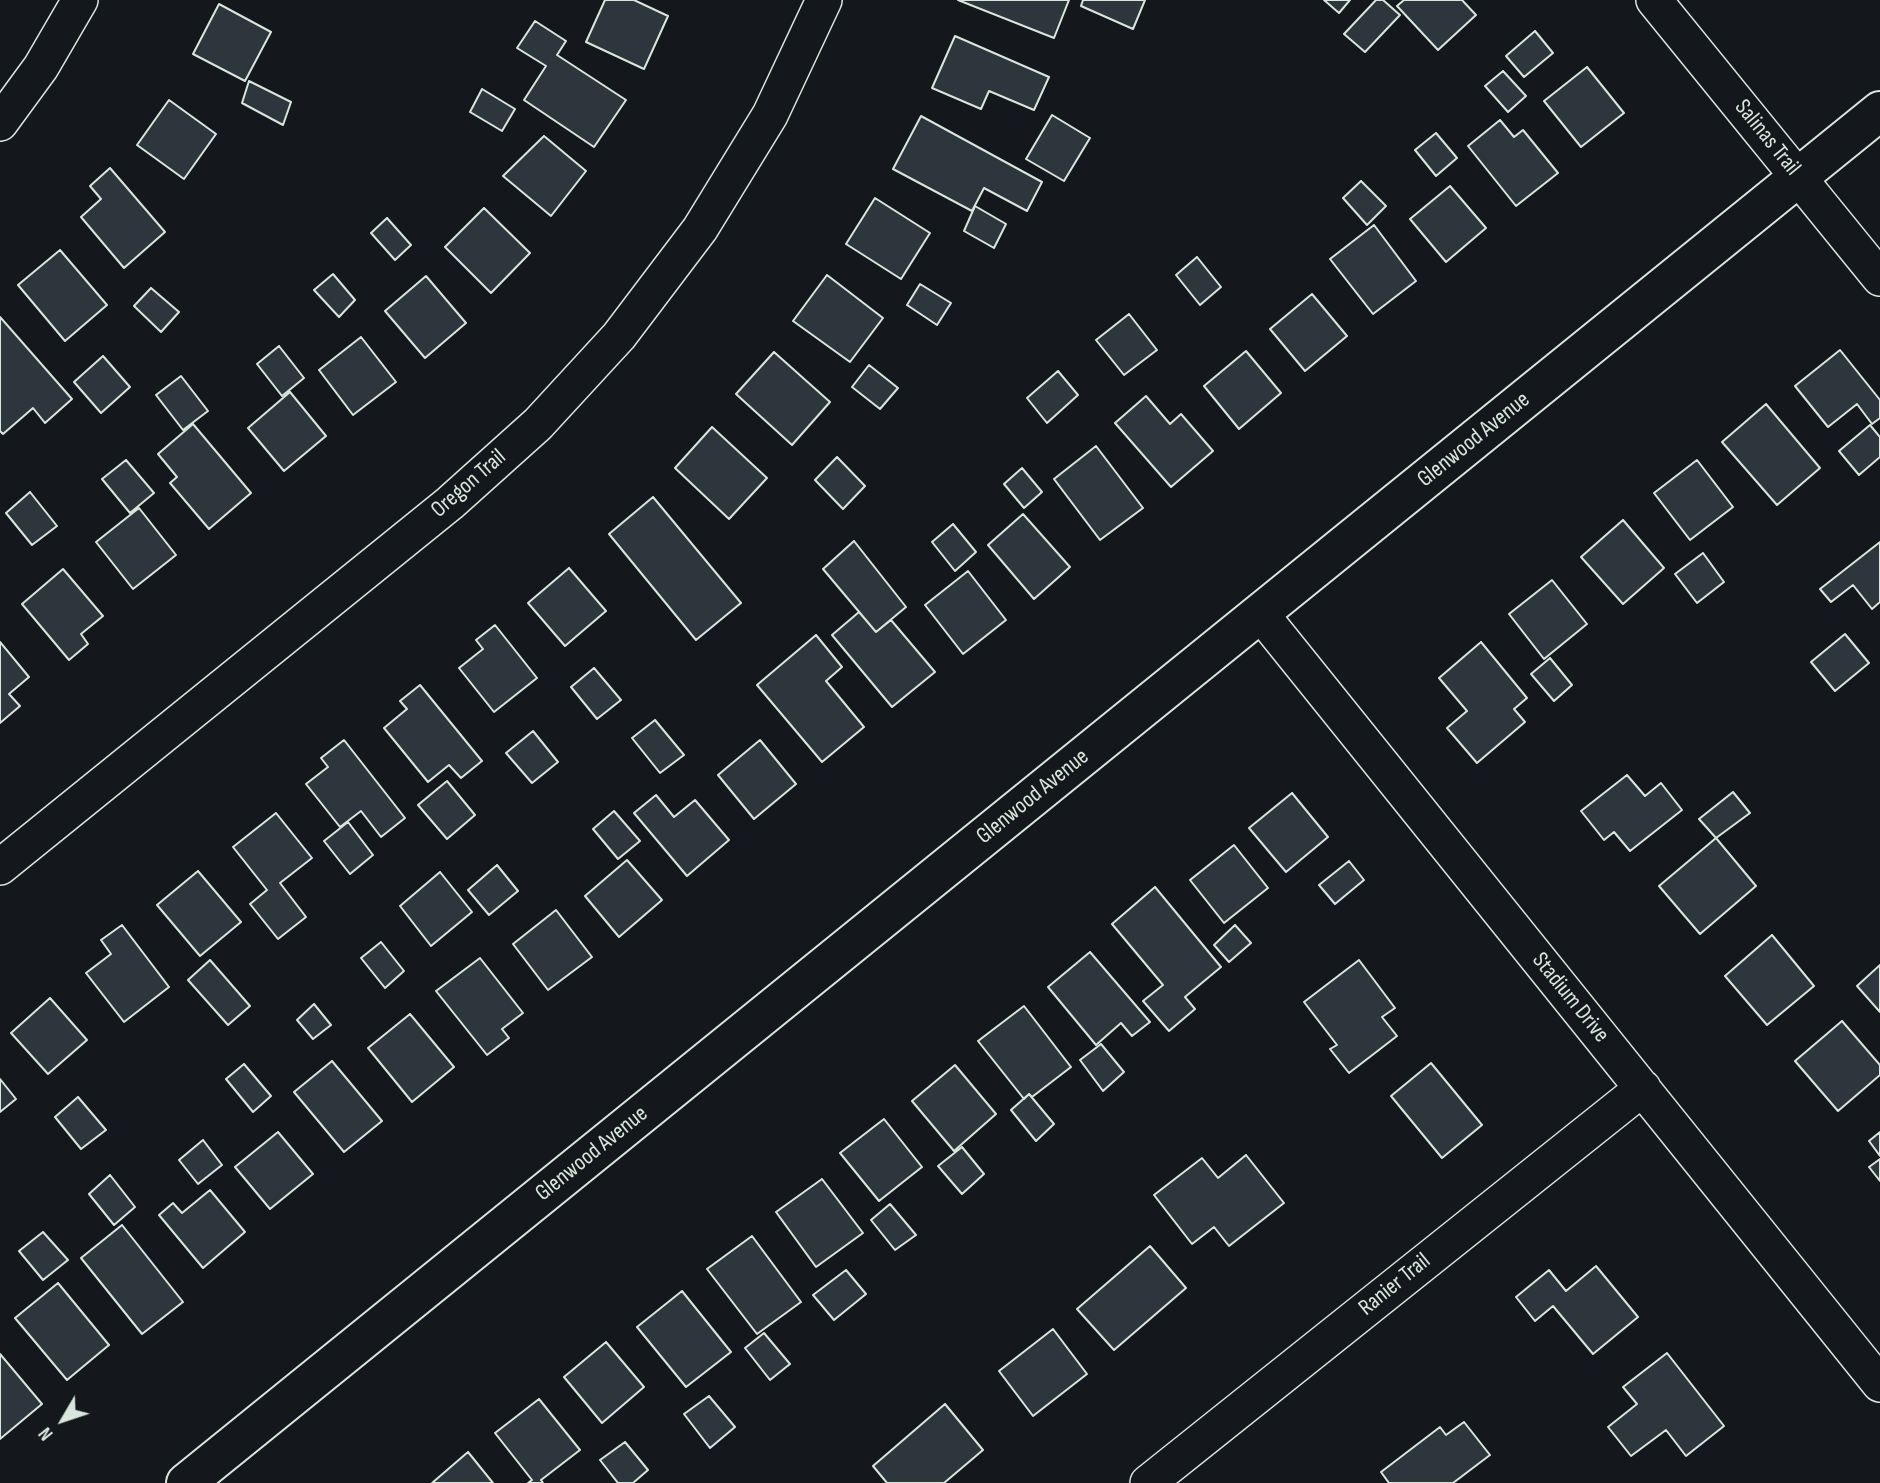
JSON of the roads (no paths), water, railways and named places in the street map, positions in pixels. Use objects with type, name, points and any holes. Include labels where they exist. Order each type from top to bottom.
[{"type":"street","points":[[0,123],[41,67],[80,0]]},
{"type":"street","name":"Oregon Trail","points":[[0,867],[450,503],[538,424],[619,336],[700,229],[770,116],[824,0]]},
{"type":"street","name":"Salinas Trail","points":[[1654,0],[1880,278]]},
{"type":"street","name":"Glenwood Avenue","points":[[186,1483],[1880,111]]},
{"type":"street","name":"Stadium Drive","points":[[1260,613],[1880,1384]]},
{"type":"street","name":"Ranier Trail","points":[[1148,1483],[1643,1088]]}]
